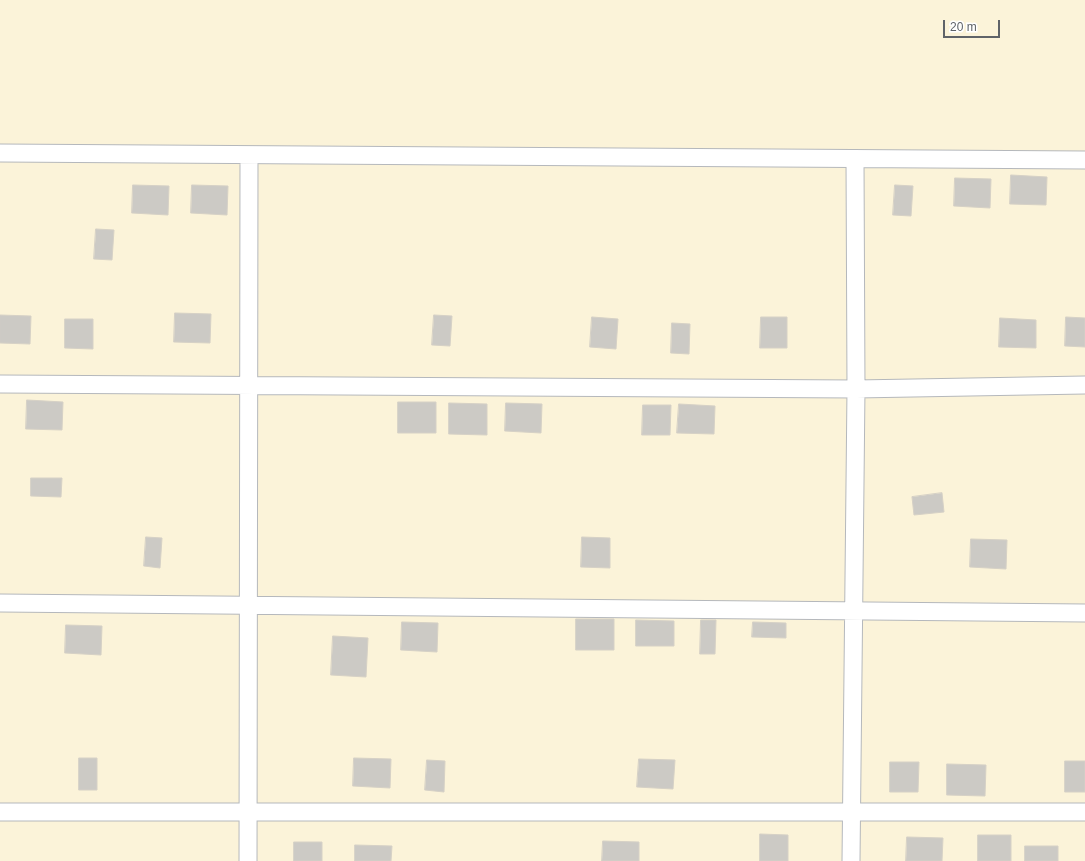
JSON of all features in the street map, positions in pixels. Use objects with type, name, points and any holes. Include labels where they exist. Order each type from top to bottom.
[{"type":"street","points":[[0,153],[1085,160]]},
{"type":"street","points":[[248,861],[249,155]]},
{"type":"street","points":[[851,861],[856,389],[855,159]]},
{"type":"street","points":[[0,384],[856,389],[1085,385]]},
{"type":"street","points":[[0,603],[1085,613]]},
{"type":"street","points":[[0,812],[1085,812]]},
{"type":"sand","points":[[0,0],[1085,0],[1085,861],[0,861]]},
{"type":"building","points":[[1011,175],[1047,177],[1046,205],[1010,204]]},
{"type":"building","points":[[955,178],[991,179],[990,208],[954,206]]},
{"type":"building","points":[[133,185],[169,186],[168,215],[132,213]]},
{"type":"building","points":[[192,185],[228,186],[227,215],[191,213]]},
{"type":"building","points":[[895,185],[913,186],[911,216],[893,215]]},
{"type":"building","points":[[96,229],[114,230],[112,260],[94,259]]},
{"type":"building","points":[[175,313],[211,314],[210,343],[174,342]]},
{"type":"building","points":[[0,315],[31,316],[30,344],[0,343]]},
{"type":"building","points":[[434,315],[452,316],[450,346],[432,345]]},
{"type":"building","points":[[592,317],[618,319],[616,349],[590,347]]},
{"type":"building","points":[[761,317],[787,317],[787,348],[760,348]]},
{"type":"building","points":[[1066,317],[1085,318],[1085,347],[1065,346]]},
{"type":"building","points":[[1000,318],[1036,320],[1036,348],[999,347]]},
{"type":"building","points":[[65,319],[93,319],[93,349],[65,348]]},
{"type":"building","points":[[672,323],[690,324],[689,354],[671,353]]},
{"type":"building","points":[[27,400],[63,402],[62,430],[26,429]]},
{"type":"building","points":[[398,402],[436,402],[436,433],[398,433]]},
{"type":"building","points":[[449,403],[487,404],[487,435],[449,434]]},
{"type":"building","points":[[506,403],[542,404],[541,433],[505,431]]},
{"type":"building","points":[[679,404],[715,406],[714,434],[677,433]]},
{"type":"building","points":[[643,405],[671,405],[670,435],[642,435]]},
{"type":"building","points":[[31,478],[62,478],[61,497],[31,496]]},
{"type":"building","points":[[942,493],[944,512],[914,515],[912,497]]},
{"type":"building","points":[[146,537],[162,538],[160,568],[144,566]]},
{"type":"building","points":[[582,537],[610,538],[610,568],[581,567]]},
{"type":"building","points":[[971,539],[1007,540],[1006,569],[970,567]]},
{"type":"building","points":[[576,619],[614,619],[614,650],[576,650]]},
{"type":"building","points":[[636,620],[674,621],[674,646],[636,646]]},
{"type":"building","points":[[701,620],[716,620],[715,654],[700,654]]},
{"type":"building","points":[[402,622],[438,623],[437,652],[401,650]]},
{"type":"building","points":[[753,622],[786,623],[786,638],[752,637]]},
{"type":"building","points":[[66,625],[102,626],[101,655],[65,653]]},
{"type":"building","points":[[333,636],[368,638],[366,677],[331,675]]},
{"type":"building","points":[[79,758],[97,758],[97,790],[79,790]]},
{"type":"building","points":[[354,758],[391,759],[390,788],[353,786]]},
{"type":"building","points":[[639,759],[675,760],[673,789],[637,787]]},
{"type":"building","points":[[427,760],[445,761],[444,792],[425,790]]},
{"type":"building","points":[[1065,761],[1085,761],[1085,792],[1065,792]]},
{"type":"building","points":[[890,762],[919,762],[918,792],[890,792]]},
{"type":"building","points":[[947,764],[986,765],[985,796],[947,795]]},
{"type":"building","points":[[760,834],[788,835],[788,861],[760,861]]},
{"type":"building","points":[[978,835],[1011,835],[1011,861],[978,861]]},
{"type":"building","points":[[907,837],[943,838],[942,861],[906,861]]},
{"type":"building","points":[[603,841],[639,842],[639,861],[602,861]]},
{"type":"building","points":[[294,842],[322,842],[322,861],[294,861]]},
{"type":"building","points":[[355,845],[392,846],[391,861],[355,861]]},
{"type":"building","points":[[1025,846],[1058,846],[1058,861],[1025,861]]}]
